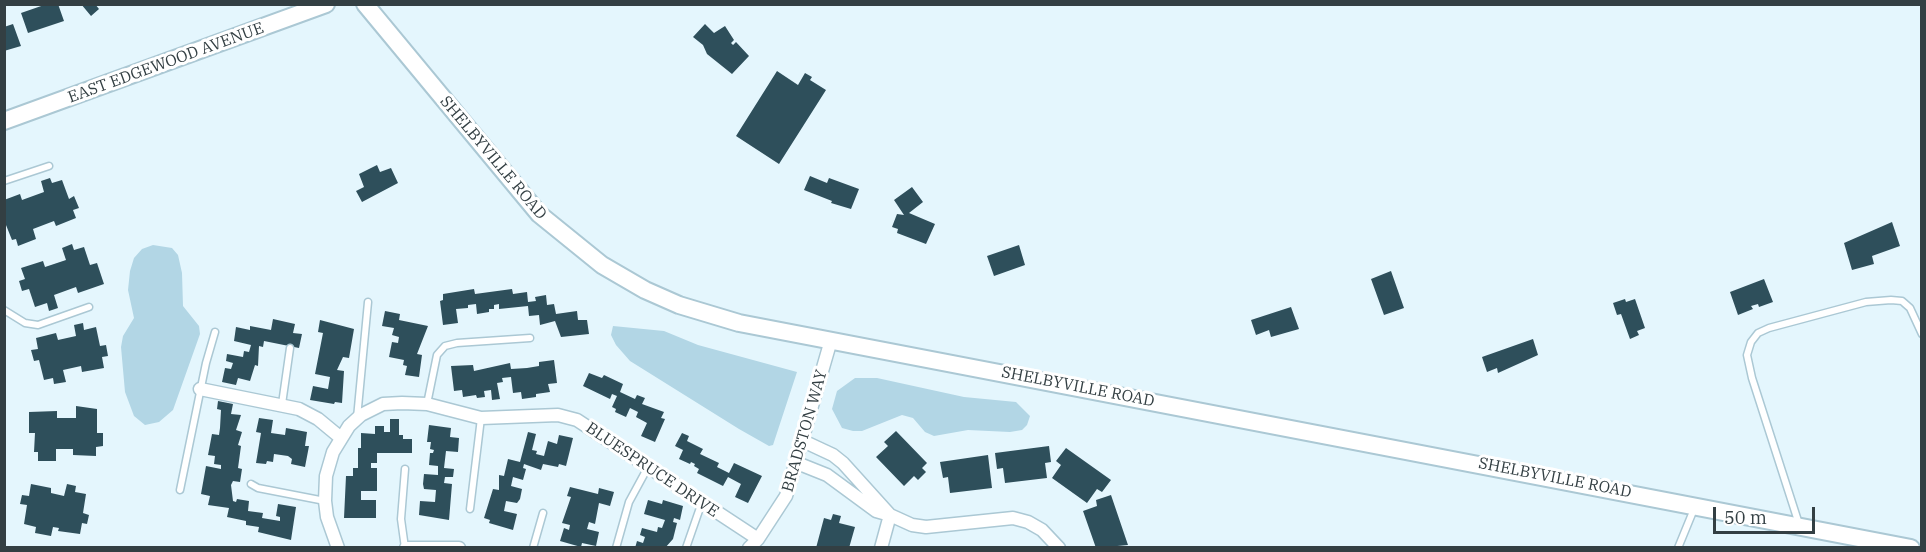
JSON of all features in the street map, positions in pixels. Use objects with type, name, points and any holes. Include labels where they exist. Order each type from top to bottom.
[{"type":"main road","name":"EAST EDGEWOOD AVENUE","points":[[4,121],[326,4]]},
{"type":"main road","name":"SHELBYVILLE ROAD","points":[[365,4],[530,205],[558,232],[594,260],[645,290],[691,309],[739,323],[1911,548]]},
{"type":"street","name":"BRADSTON WAY","points":[[753,543],[783,501],[797,463],[831,340]]},
{"type":"street","points":[[200,389],[282,404],[309,413],[341,438]]},
{"type":"street","name":"BLUESPRUCE DRIVE","points":[[338,548],[327,518],[325,501],[328,467],[341,438],[357,418],[383,404],[427,404],[481,418],[558,415],[577,420],[610,439],[702,502],[753,543]]},
{"type":"street","points":[[803,441],[838,459],[890,515]]},
{"type":"street","points":[[797,463],[827,475],[876,511],[912,525],[926,527],[1013,518],[1028,522],[1042,530],[1059,548]]},
{"type":"street","points":[[880,548],[890,515]]},
{"type":"street","points":[[405,548],[459,548]]},
{"type":"lane","points":[[4,181],[49,166]]},
{"type":"lane","points":[[1800,526],[1796,505],[1752,378],[1747,355],[1750,342],[1758,333],[1769,328],[1866,302],[1891,300],[1902,301],[1910,308],[1922,334]]},
{"type":"lane","points":[[357,418],[368,302]]},
{"type":"lane","points":[[4,310],[25,323],[38,325],[89,307]]},
{"type":"lane","points":[[180,490],[200,389],[215,333]]},
{"type":"lane","points":[[427,404],[437,356],[445,346],[530,338]]},
{"type":"lane","points":[[282,404],[290,348]]},
{"type":"lane","points":[[470,509],[481,418]]},
{"type":"lane","points":[[616,548],[629,502],[648,467]]},
{"type":"lane","points":[[405,470],[401,519],[405,548]]},
{"type":"lane","points":[[251,483],[258,488],[325,501]]},
{"type":"lane","points":[[686,548],[702,502]]},
{"type":"lane","points":[[1678,548],[1696,506]]},
{"type":"lane","points":[[533,548],[543,513]]},
{"type":"water","points":[[153,245],[172,248],[178,255],[182,273],[183,306],[199,326],[200,334],[173,410],[159,422],[145,425],[134,416],[125,392],[121,347],[123,336],[134,318],[128,290],[134,258],[142,249]]},
{"type":"water","points":[[613,326],[664,331],[698,345],[797,372],[773,445],[769,446],[739,429],[630,361],[616,345],[611,335]]},
{"type":"water","points":[[855,378],[877,378],[964,397],[1016,402],[1030,416],[1027,425],[1022,430],[1010,432],[968,430],[934,436],[925,432],[913,418],[902,415],[862,431],[853,431],[842,428],[832,409],[837,391]]},
{"type":"building","points":[[47,4],[58,4],[64,21],[28,33],[21,13]]},
{"type":"building","points":[[81,4],[95,4],[99,9],[91,16]]},
{"type":"building","points":[[13,24],[21,46],[4,51],[4,27]]},
{"type":"building","points":[[705,24],[714,33],[725,26],[734,40],[731,43],[733,45],[736,42],[749,56],[732,74],[707,54],[703,45],[693,37]]},
{"type":"building","points":[[777,71],[798,85],[805,73],[812,77],[810,80],[826,90],[779,164],[736,136]]},
{"type":"building","points":[[377,165],[380,172],[391,168],[398,183],[362,202],[356,191],[364,187],[359,174]]},
{"type":"building","points":[[810,176],[827,183],[829,178],[859,189],[851,209],[831,203],[832,201],[804,190]]},
{"type":"building","points":[[50,178],[52,183],[62,180],[69,199],[74,196],[79,208],[73,210],[76,218],[56,226],[54,221],[33,229],[36,239],[18,246],[16,239],[12,240],[4,220],[4,200],[20,194],[22,200],[44,192],[41,181]]},
{"type":"building","points":[[912,187],[923,202],[909,213],[935,224],[926,244],[897,233],[898,229],[892,227],[897,214],[904,215],[894,200]]},
{"type":"building","points":[[1892,222],[1900,246],[1872,256],[1874,264],[1852,270],[1844,243]]},
{"type":"building","points":[[72,244],[74,250],[84,247],[90,265],[97,263],[104,284],[78,293],[76,287],[54,295],[58,308],[49,311],[47,303],[35,307],[29,289],[22,291],[19,281],[25,279],[21,268],[43,261],[45,267],[66,260],[62,248]]},
{"type":"building","points":[[1019,245],[1025,265],[994,276],[987,256]]},
{"type":"building","points":[[1391,271],[1404,308],[1384,315],[1371,279]]},
{"type":"building","points":[[1764,279],[1773,302],[1759,307],[1758,304],[1751,306],[1753,309],[1738,315],[1730,292]]},
{"type":"building","points":[[474,289],[475,294],[512,289],[513,294],[527,292],[528,302],[536,301],[535,297],[546,295],[547,305],[554,304],[556,314],[577,311],[578,320],[587,320],[589,334],[561,337],[555,321],[540,325],[539,315],[529,316],[528,306],[499,309],[499,304],[494,305],[494,309],[489,309],[489,312],[477,314],[476,304],[468,305],[468,308],[456,309],[458,323],[443,325],[440,301],[443,300],[443,294]]},
{"type":"building","points":[[1625,299],[1626,302],[1635,299],[1645,328],[1637,331],[1639,335],[1630,339],[1621,314],[1617,315],[1613,303]]},
{"type":"building","points":[[1291,307],[1299,329],[1271,337],[1269,330],[1256,335],[1251,320]]},
{"type":"building","points":[[385,311],[400,314],[399,320],[428,326],[417,354],[422,355],[419,377],[405,375],[407,366],[403,365],[404,360],[389,357],[392,342],[398,343],[399,337],[392,335],[394,328],[382,326]]},
{"type":"building","points":[[273,319],[295,324],[293,333],[302,334],[299,348],[264,341],[263,347],[259,346],[258,366],[255,365],[250,381],[238,378],[236,385],[222,382],[225,368],[231,369],[233,363],[226,361],[227,354],[243,357],[244,351],[249,352],[251,345],[234,341],[236,327],[250,330],[250,326],[271,330]]},
{"type":"building","points":[[320,320],[354,329],[349,358],[343,357],[337,370],[344,371],[342,403],[310,400],[313,386],[328,389],[330,377],[315,374],[323,333],[318,332]]},
{"type":"building","points":[[83,323],[84,330],[96,327],[100,346],[106,345],[108,356],[102,357],[104,368],[82,372],[81,366],[63,370],[66,382],[54,384],[53,378],[44,380],[39,360],[34,361],[31,350],[38,349],[36,338],[56,333],[58,340],[76,336],[74,325]]},
{"type":"building","points":[[1533,339],[1538,355],[1498,373],[1497,368],[1487,372],[1482,357]]},
{"type":"building","points":[[554,360],[557,383],[548,384],[550,392],[536,394],[536,397],[522,399],[521,392],[513,393],[511,377],[502,378],[503,382],[497,383],[500,399],[492,400],[491,390],[484,391],[485,397],[477,398],[476,395],[463,397],[462,390],[454,391],[451,366],[473,365],[474,371],[510,363],[511,369],[539,366],[539,362]]},
{"type":"building","points":[[589,373],[602,378],[604,375],[623,384],[620,392],[635,399],[637,395],[645,398],[642,404],[664,412],[661,418],[665,419],[655,442],[641,436],[647,423],[636,417],[638,412],[630,408],[626,417],[615,412],[616,409],[612,407],[617,396],[612,394],[610,399],[583,386]]},
{"type":"building","points":[[218,401],[233,404],[231,414],[241,415],[236,430],[242,432],[238,445],[241,446],[238,468],[242,469],[240,482],[233,481],[231,485],[233,501],[236,502],[237,499],[249,501],[248,511],[263,513],[262,518],[280,521],[280,517],[276,516],[278,504],[296,507],[291,540],[258,532],[259,527],[246,525],[246,521],[227,517],[229,508],[208,505],[210,496],[201,494],[206,466],[221,469],[221,465],[214,464],[215,456],[208,455],[212,434],[219,435],[221,410],[217,409]]},
{"type":"building","points":[[76,406],[97,409],[97,433],[103,433],[103,446],[96,447],[96,456],[73,455],[73,449],[56,449],[56,461],[38,461],[38,452],[34,452],[35,433],[29,433],[29,412],[57,411],[57,418],[76,418]]},
{"type":"building","points":[[259,418],[273,420],[271,433],[285,435],[286,428],[307,432],[305,446],[309,446],[305,467],[291,464],[292,459],[288,456],[274,454],[273,462],[256,463],[261,433],[256,432]]},
{"type":"building","points":[[390,419],[399,419],[399,435],[403,435],[403,439],[412,439],[412,453],[377,453],[377,463],[371,463],[371,468],[377,468],[377,491],[361,491],[361,500],[376,500],[376,518],[344,518],[346,476],[353,476],[353,468],[358,468],[361,433],[375,434],[375,426],[384,426],[384,432],[390,432]]},
{"type":"building","points":[[429,425],[451,428],[450,437],[459,438],[458,452],[446,451],[444,468],[454,469],[453,477],[445,477],[444,483],[452,484],[449,520],[419,515],[420,501],[435,502],[436,490],[424,489],[424,474],[438,475],[438,466],[429,465],[430,453],[434,450],[430,449],[431,442],[427,442]]},
{"type":"building","points":[[896,431],[927,463],[922,468],[926,472],[918,480],[914,476],[904,486],[876,457],[888,446],[884,442]]},
{"type":"building","points":[[528,432],[536,434],[532,450],[544,456],[548,441],[557,444],[559,435],[573,438],[566,466],[543,464],[541,470],[524,464],[523,468],[526,469],[523,480],[513,477],[511,486],[522,489],[520,499],[517,503],[506,501],[504,511],[517,514],[513,530],[489,523],[490,520],[484,518],[493,489],[499,490],[499,475],[504,476],[508,459],[520,462]]},
{"type":"building","points":[[682,433],[689,436],[687,441],[703,449],[700,454],[719,463],[717,467],[729,473],[734,463],[762,476],[748,503],[735,497],[741,484],[728,477],[723,486],[697,473],[699,469],[694,466],[695,464],[679,459],[683,450],[675,446]]},
{"type":"building","points":[[1049,446],[1051,462],[1045,463],[1047,478],[1005,483],[1003,468],[997,469],[995,453]]},
{"type":"building","points":[[1066,448],[1111,480],[1102,492],[1097,489],[1087,503],[1052,478],[1061,465],[1056,461]]},
{"type":"building","points":[[988,455],[992,488],[950,493],[948,477],[943,478],[940,462]]},
{"type":"building","points":[[31,484],[51,488],[51,493],[64,496],[67,484],[76,486],[75,492],[86,494],[83,513],[89,515],[87,524],[82,523],[80,534],[58,531],[59,528],[53,527],[51,536],[35,533],[36,527],[24,524],[27,505],[20,504],[22,495],[29,496]]},
{"type":"building","points":[[570,487],[598,494],[599,488],[614,492],[610,506],[599,503],[595,524],[589,522],[587,529],[599,532],[596,546],[582,543],[581,547],[560,541],[564,528],[569,530],[570,525],[562,523],[571,497],[567,496]]},
{"type":"building","points":[[1111,495],[1128,545],[1096,548],[1083,511],[1097,506],[1096,500]]},
{"type":"building","points":[[648,500],[662,504],[663,500],[683,506],[680,520],[674,518],[673,522],[677,523],[673,539],[665,548],[635,548],[637,541],[643,543],[645,537],[640,535],[642,528],[657,532],[658,527],[662,528],[665,520],[644,514]]},
{"type":"building","points":[[833,514],[841,516],[839,523],[855,527],[849,548],[816,548],[824,518],[831,520]]}]
